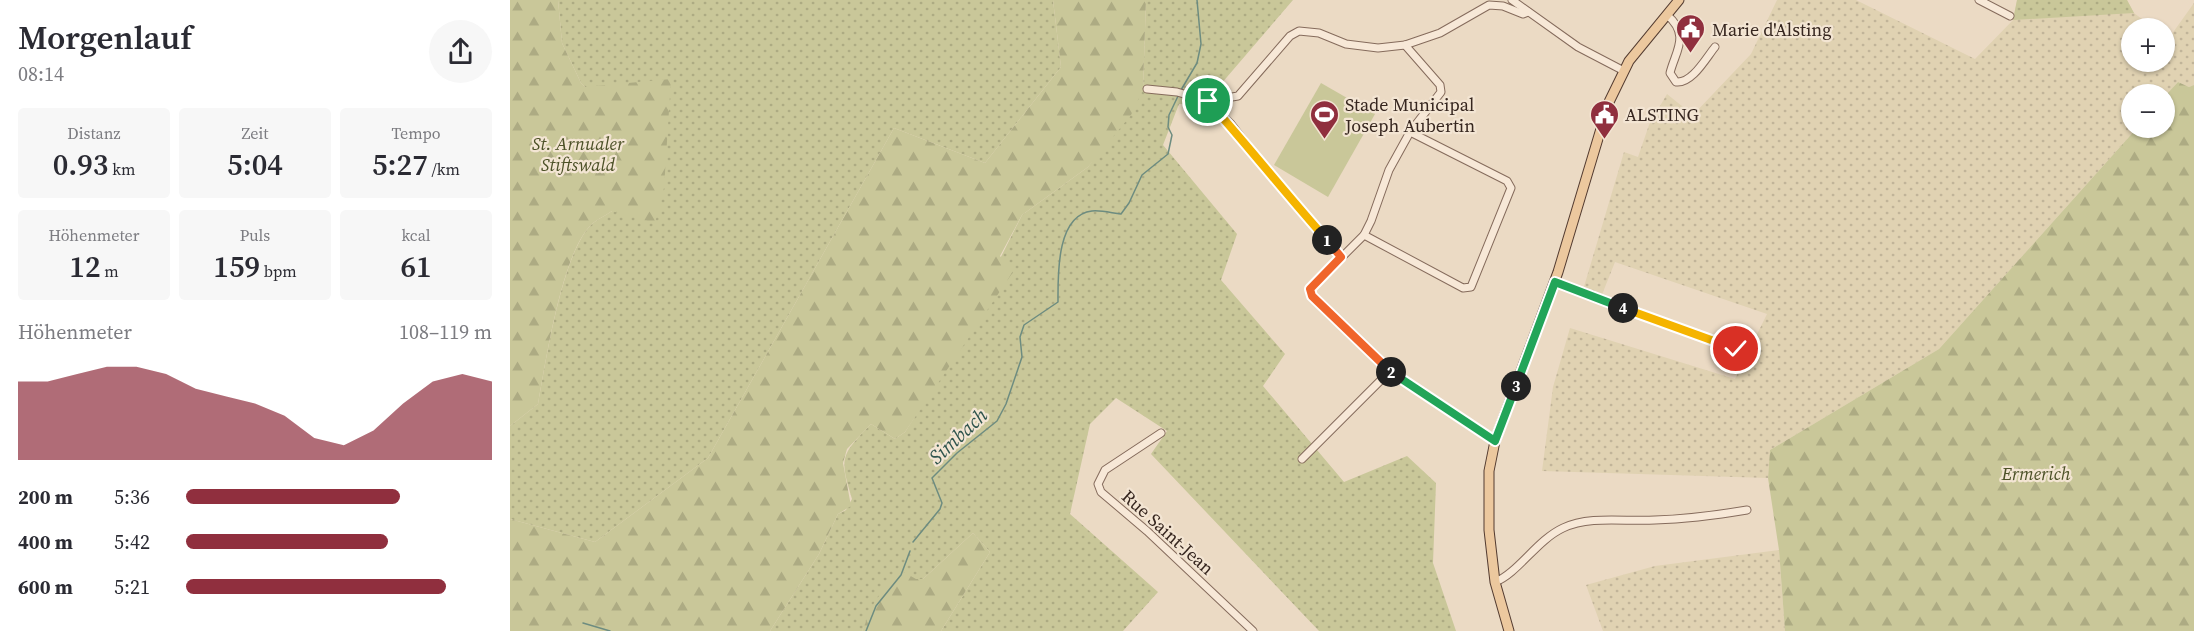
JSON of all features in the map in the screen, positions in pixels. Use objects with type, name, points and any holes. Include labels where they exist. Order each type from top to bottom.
[{"type":"main road","points":[[1509,631],[1495,582],[1488,515],[1489,471],[1495,441],[1555,282],[1609,102],[1624,71],[1644,40],[1667,15],[1674,2]]},
{"type":"street","points":[[1512,0],[1578,47],[1624,71]]},
{"type":"street","points":[[1979,0],[2010,16]]},
{"type":"street","points":[[1208,101],[1238,96],[1290,36],[1299,31],[1319,33],[1346,44],[1367,47],[1404,45],[1440,33],[1489,5],[1503,6],[1523,14],[1528,12]]},
{"type":"street","points":[[1667,15],[1676,26],[1680,43],[1679,54],[1670,73],[1676,82],[1683,82],[1690,78],[1715,47]]},
{"type":"street","points":[[1404,45],[1440,85],[1441,92],[1410,132],[1389,170],[1364,235],[1310,289],[1312,296],[1390,371],[1495,441]]},
{"type":"street","points":[[1147,89],[1180,92],[1208,101],[1231,124],[1270,176],[1341,257]]},
{"type":"street","points":[[1364,235],[1463,288],[1471,287],[1511,188],[1507,182],[1410,132]]},
{"type":"street","points":[[1555,282],[1736,349]]},
{"type":"street","points":[[1302,459],[1390,371]]},
{"type":"street","name":"Rue Saint-Jean","points":[[1161,433],[1105,470],[1098,484],[1101,492],[1147,531],[1251,630]]},
{"type":"street","points":[[1495,582],[1505,578],[1543,540],[1564,527],[1585,521],[1656,520],[1747,510]]},
{"type":"shaded area","points":[[1777,0],[1856,0],[1975,59],[2013,20],[2017,0],[2127,0],[2134,13],[2141,18],[2121,18],[2121,72],[2175,72],[2175,30],[2194,3],[2194,85],[2189,87],[2178,82],[2175,85],[2121,84],[2121,138],[2128,138],[1939,349],[1770,450],[1768,478],[1542,471],[1553,387],[1570,328],[1735,379],[1767,314],[1615,262],[1601,297],[1583,290],[1624,152],[1638,157],[1649,125],[1667,94],[1693,115],[1751,54]]},
{"type":"shaded area","points":[[1779,550],[1785,631],[1603,631],[1586,585],[1655,566]]},
{"type":"green space","name":"St. Arnualer Stiftswald","points":[[510,0],[558,0],[562,43],[585,87],[671,79],[664,188],[655,223],[612,211],[589,227],[570,262],[563,285],[550,337],[538,404],[510,426]]},
{"type":"green space","points":[[558,0],[1053,0],[1061,67],[985,163],[894,128],[708,458],[595,542],[510,519],[510,426],[538,404],[556,311],[570,262],[579,242],[591,225],[612,211],[585,87],[562,43]]},
{"type":"green space","points":[[1053,0],[1146,0],[1143,89],[1131,115],[1088,167],[1022,215],[1000,256],[1013,272],[905,432],[895,439],[871,424],[847,449],[843,463],[851,506],[838,514],[819,554],[770,631],[510,631],[510,519],[595,542],[708,458],[894,128],[985,163],[1061,67]]},
{"type":"green space","points":[[1146,0],[1293,0],[1203,105],[1179,104],[1163,145],[1237,234],[1221,280],[1285,354],[1263,386],[1344,482],[1407,456],[1436,483],[1433,563],[1456,631],[1319,631],[1151,454],[1167,431],[1116,398],[1090,424],[1070,514],[1158,592],[1123,631],[941,631],[990,552],[973,533],[923,579],[916,579],[866,623],[862,631],[770,631],[819,554],[838,514],[846,510],[852,499],[844,465],[848,450],[871,424],[895,439],[905,432],[941,376],[1022,215],[1088,167],[1143,89]]},
{"type":"green space","points":[[2017,0],[2127,0],[2134,13],[2013,20]]},
{"type":"green space","name":"Ermerich","points":[[2178,82],[2189,87],[2194,85],[2194,631],[1785,631],[1779,550],[1768,478],[1770,450],[1939,349],[2128,138],[2175,138],[2175,85]]},
{"type":"green space","name":"Stade Municipal Joseph Aubertin","points":[[1321,83],[1375,114],[1328,197],[1274,165]]},
{"type":"green space","points":[[973,533],[990,552],[941,631],[862,631],[874,603],[898,569],[916,579],[923,579]]},
{"type":"waterway","name":"Simbach","points":[[1181,90],[1197,63],[1201,44],[1197,0]]},
{"type":"waterway","name":"Simbach","points":[[913,542],[940,509],[942,503],[932,478],[957,453],[997,421],[1006,404],[1022,357],[1020,337],[1024,325],[1058,302],[1059,263],[1065,235],[1072,223],[1080,215],[1092,211],[1121,214],[1129,203],[1142,175],[1168,154],[1172,135],[1168,127],[1169,115],[1179,94]]},
{"type":"waterway","name":"Simbach","points":[[866,631],[876,606],[901,575],[910,551]]},
{"type":"waterway","points":[[583,623],[610,631]]},
{"type":"place","name":"Marie d'Alsting","points":[[1691,54]]},
{"type":"place","name":"Stade Municipal Joseph Aubertin","points":[[1324,140]]},
{"type":"place","name":"ALSTING","points":[[1604,140]]},
{"type":"route","points":[[1208,101],[1231,124],[1270,176],[1341,257],[1310,289],[1312,296],[1390,371],[1495,441],[1555,282],[1736,349]]}]
